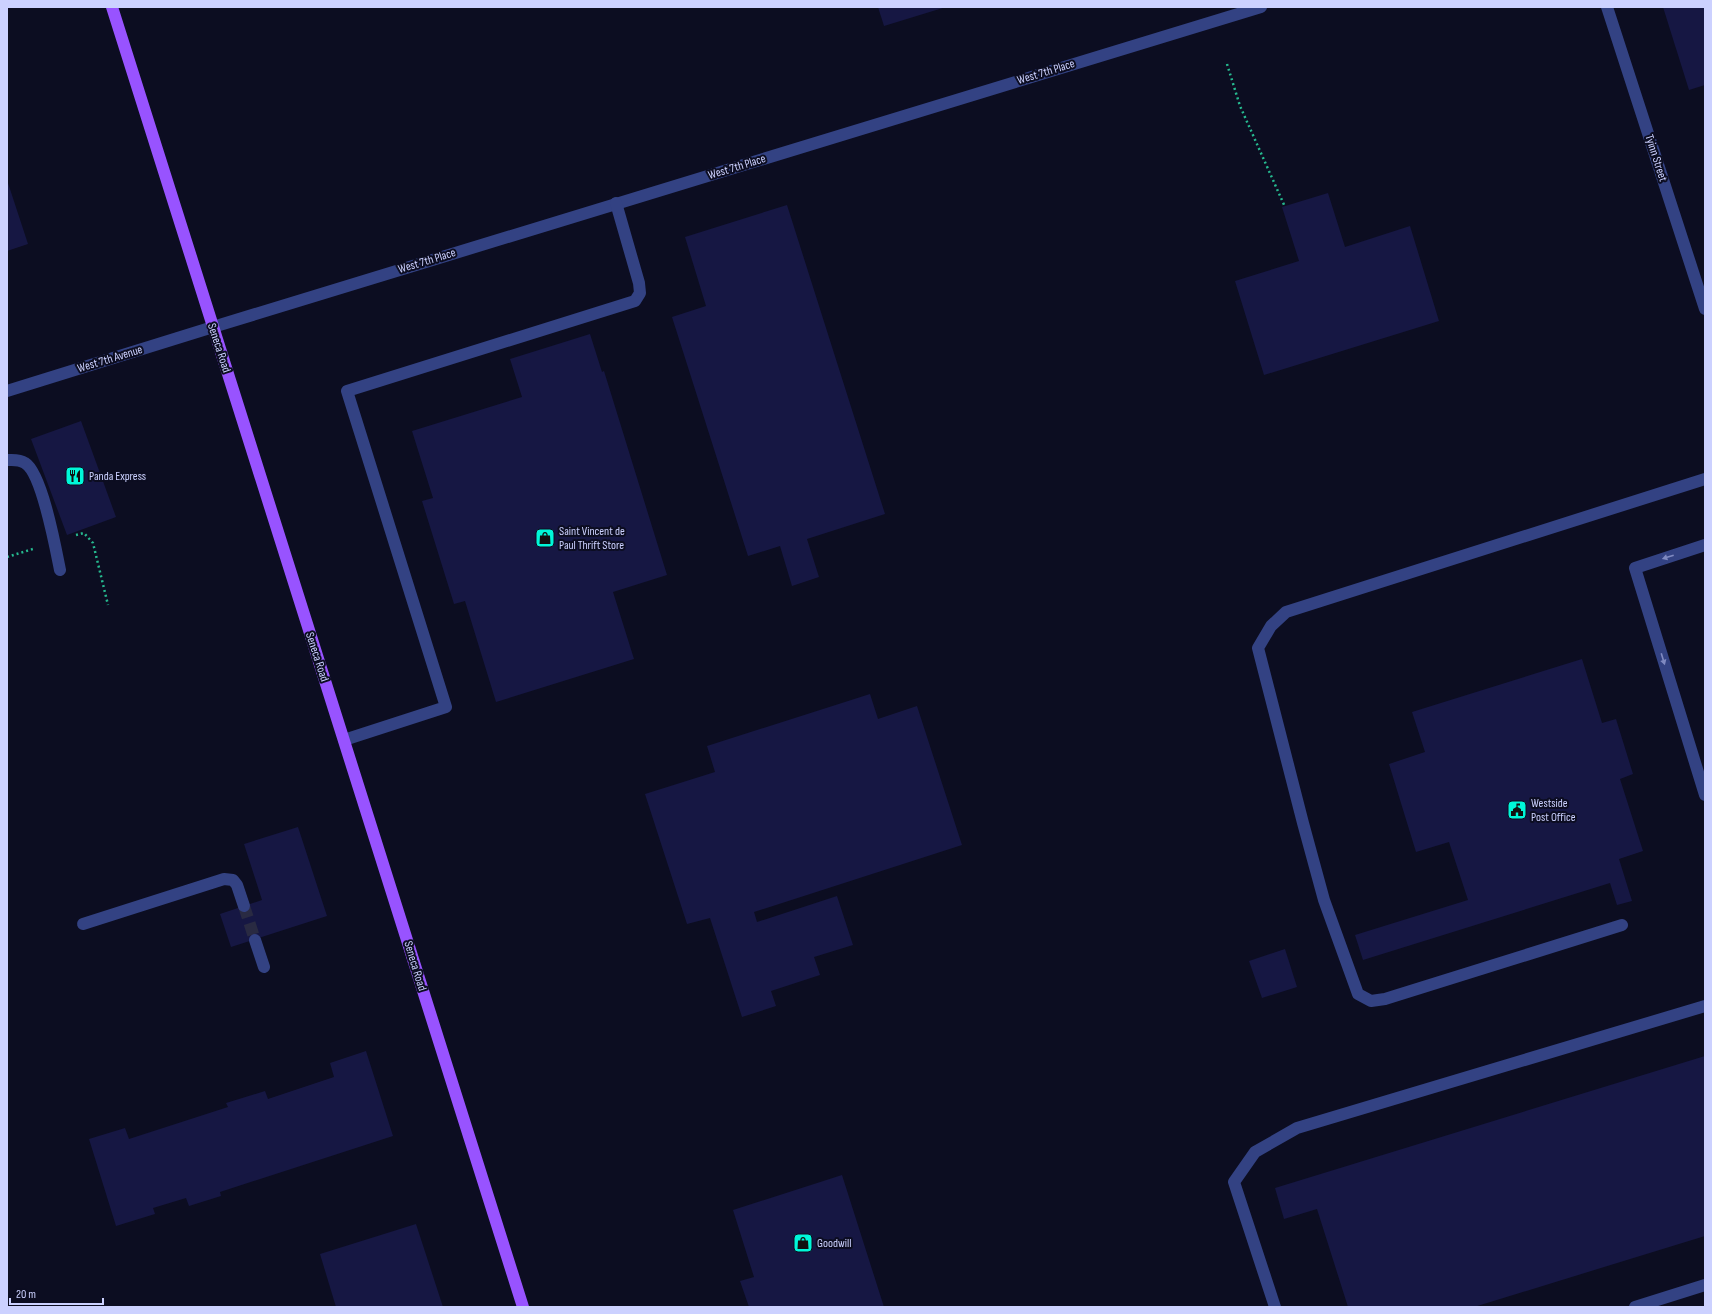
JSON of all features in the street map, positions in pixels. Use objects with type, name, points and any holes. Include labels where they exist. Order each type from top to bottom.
[{"type":"main road","name":"Seneca Road","points":[[112,7],[523,1307]]},
{"type":"street","name":"West 7th Place","points":[[213,327],[1230,11],[1261,7]]},
{"type":"street","name":"Tyinn Street","points":[[1606,7],[1705,309]]},
{"type":"street","points":[[344,740],[446,707],[347,391],[635,301],[640,294],[639,283],[616,203]]},
{"type":"street","name":"West 7th Avenue","points":[[7,391],[213,327]]},
{"type":"street","points":[[7,460],[18,460],[26,463],[36,477],[54,535],[60,570]]},
{"type":"street","points":[[1622,925],[1385,999],[1371,1000],[1358,994],[1320,884],[1258,648],[1271,626],[1286,612],[1705,479]]},
{"type":"street","points":[[1705,545],[1635,568],[1705,795]]},
{"type":"street","points":[[83,924],[224,880],[233,880],[237,885],[244,906]]},
{"type":"street","points":[[255,940],[264,967]]},
{"type":"street","points":[[1275,1307],[1234,1182],[1255,1152],[1297,1128],[1705,1006]]},
{"type":"street","points":[[1635,1307],[1705,1285]]},
{"type":"path","points":[[1227,64],[1240,106],[1285,206]]},
{"type":"building","points":[[878,7],[946,7],[884,26]]},
{"type":"building","points":[[1663,7],[1705,7],[1705,85],[1689,90]]},
{"type":"building","points":[[7,180],[28,244],[7,251]]},
{"type":"building","points":[[1328,193],[1345,247],[1410,226],[1439,321],[1264,375],[1235,281],[1299,261],[1282,207]]},
{"type":"building","points":[[787,205],[885,514],[807,539],[819,577],[792,586],[780,546],[748,556],[672,317],[706,306],[685,237]]},
{"type":"building","name":"Saint Vincent de Paul Thrift Store","points":[[590,334],[602,372],[604,371],[667,575],[613,592],[634,659],[496,702],[465,601],[454,604],[422,501],[433,498],[412,431],[522,397],[510,359]]},
{"type":"building","points":[[81,421],[116,517],[67,535],[31,439]]},
{"type":"building","name":"Westside Post Office","points":[[1582,659],[1602,723],[1616,719],[1633,774],[1620,779],[1643,851],[1619,859],[1632,901],[1617,905],[1610,883],[1363,960],[1355,935],[1468,900],[1449,842],[1416,852],[1389,764],[1425,752],[1412,712]]},
{"type":"building","points":[[870,694],[878,719],[917,706],[962,845],[754,912],[757,922],[837,896],[853,945],[814,957],[820,975],[771,991],[776,1006],[742,1017],[710,918],[687,924],[645,794],[715,772],[707,746]]},
{"type":"building","points":[[298,827],[327,916],[231,947],[220,914],[262,900],[244,844]]},
{"type":"building","points":[[1285,949],[1297,987],[1262,998],[1249,961]]},
{"type":"building","points":[[366,1051],[393,1136],[220,1192],[221,1196],[189,1206],[186,1198],[153,1208],[155,1214],[116,1226],[89,1139],[125,1128],[129,1139],[228,1107],[226,1103],[265,1091],[268,1099],[334,1077],[330,1063]]},
{"type":"building","points":[[1705,1056],[1705,1236],[1474,1307],[1348,1307],[1317,1209],[1284,1219],[1275,1188]]},
{"type":"building","name":"Goodwill","points":[[842,1175],[884,1307],[749,1307],[740,1281],[754,1277],[733,1210]]},
{"type":"building","points":[[416,1224],[443,1307],[336,1307],[320,1254]]},
{"type":"tunnel","points":[[244,906],[255,940]]},
{"type":"place","name":"Panda Express","points":[[75,476]]},
{"type":"place","name":"Saint Vincent de Paul Thrift Store","points":[[545,538]]},
{"type":"place","name":"Westside Post Office","points":[[1517,810]]},
{"type":"place","name":"Goodwill","points":[[803,1243]]}]
